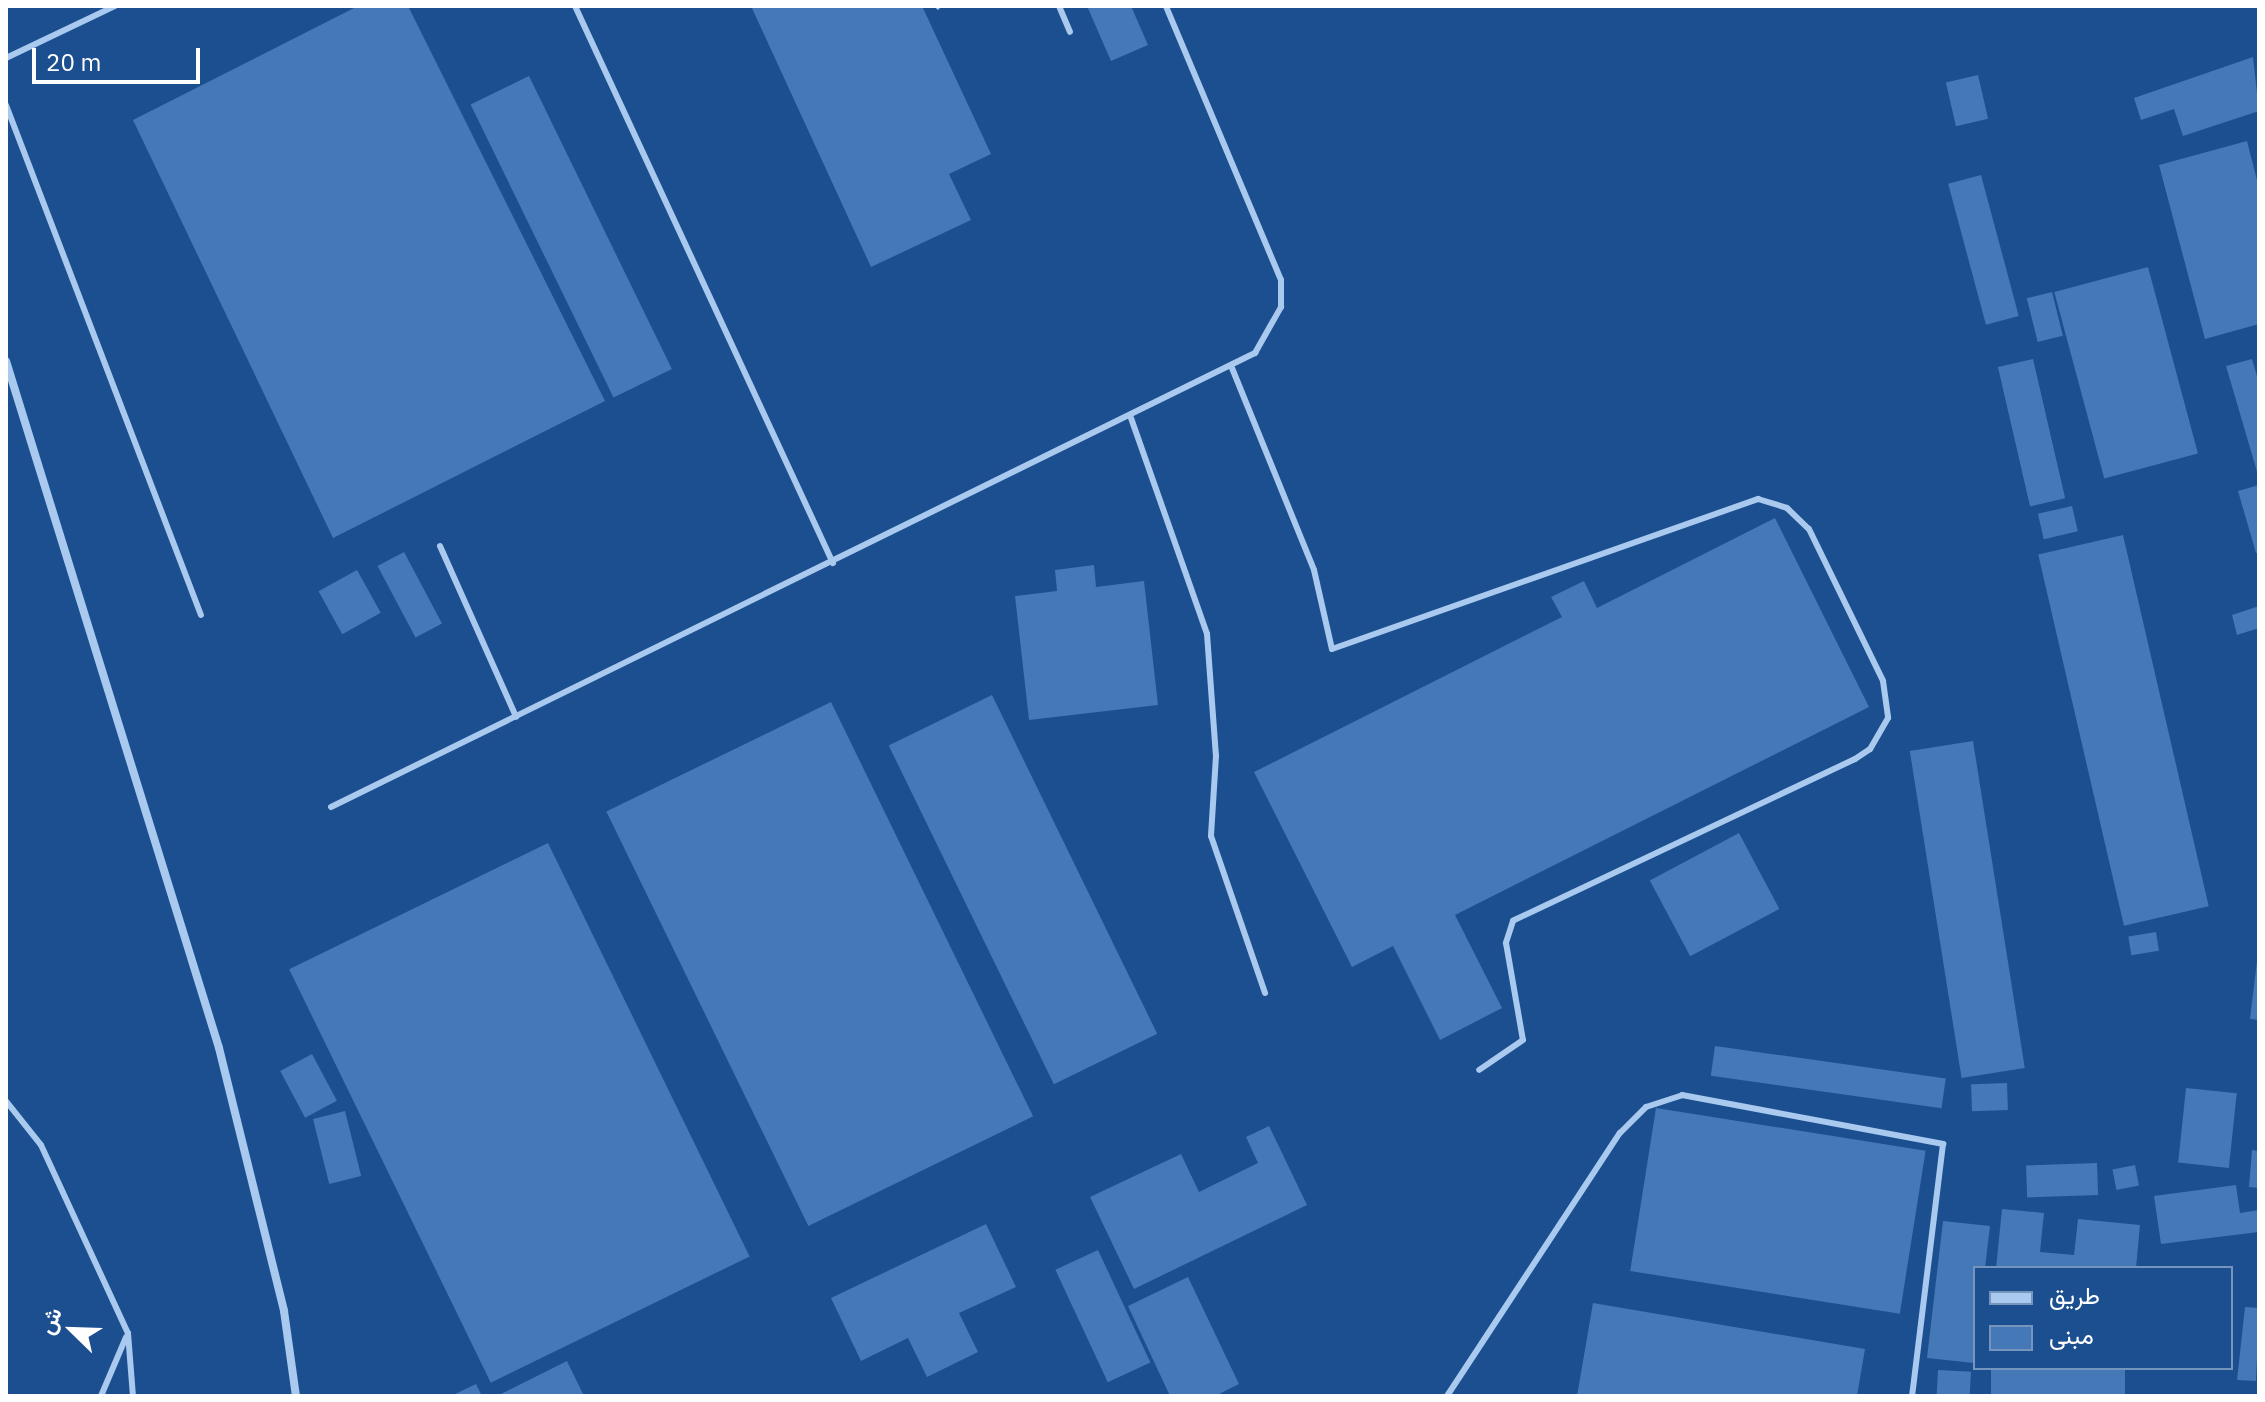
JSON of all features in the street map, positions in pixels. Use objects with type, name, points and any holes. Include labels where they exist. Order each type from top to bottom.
[{"type":"street","points":[[6,361],[219,1048],[284,1311],[296,1396]]},
{"type":"lane","points":[[6,58],[115,6]]},
{"type":"lane","points":[[575,6],[833,563]]},
{"type":"lane","points":[[1059,6],[1070,32]]},
{"type":"lane","points":[[331,807],[1232,368],[1271,332],[1281,280],[1166,6]]},
{"type":"lane","points":[[6,105],[201,615]]},
{"type":"lane","points":[[1232,368],[1314,570],[1332,649],[1758,499],[1787,508],[1809,529],[1883,681],[1885,726],[1855,759],[1513,921],[1506,943],[1523,1040],[1479,1070]]},
{"type":"lane","points":[[1131,418],[1207,634],[1216,756],[1211,836],[1265,993]]},
{"type":"lane","points":[[440,546],[516,717]]},
{"type":"lane","points":[[1447,1396],[1620,1133],[1646,1107],[1682,1095],[1943,1144],[1912,1396]]},
{"type":"lane","points":[[6,1101],[41,1145],[128,1333],[133,1396]]},
{"type":"lane","points":[[101,1396],[128,1333]]},
{"type":"building","points":[[358,6],[408,6],[605,401],[333,538],[133,120]]},
{"type":"building","points":[[751,6],[922,6],[991,154],[949,174],[971,220],[871,267]]},
{"type":"building","points":[[1087,6],[1131,6],[1148,45],[1111,61]]},
{"type":"building","points":[[2253,57],[2259,111],[2183,136],[2174,109],[2141,120],[2134,98]]},
{"type":"building","points":[[1978,75],[1988,119],[1956,126],[1946,82]]},
{"type":"building","points":[[529,76],[672,369],[613,398],[471,104]]},
{"type":"building","points":[[2247,141],[2259,188],[2259,324],[2205,339],[2159,165]]},
{"type":"building","points":[[1981,175],[2019,316],[1986,325],[1948,184]]},
{"type":"building","points":[[2148,267],[2198,453],[2104,479],[2054,292]]},
{"type":"building","points":[[2052,292],[2063,336],[2038,342],[2027,298]]},
{"type":"building","points":[[2033,359],[2065,498],[2030,506],[1998,367]]},
{"type":"building","points":[[2252,359],[2259,383],[2258,475],[2226,366]]},
{"type":"building","points":[[2259,485],[2259,553],[2256,553],[2238,491]]},
{"type":"building","points":[[2072,506],[2078,531],[2044,539],[2038,514]]},
{"type":"building","points":[[1775,518],[1869,707],[1455,915],[1502,1008],[1440,1040],[1393,946],[1352,967],[1254,772],[1562,617],[1551,597],[1584,581],[1597,608]]},
{"type":"building","points":[[2123,535],[2209,906],[2124,926],[2038,555]]},
{"type":"building","points":[[404,552],[442,624],[416,638],[378,566]]},
{"type":"building","points":[[1094,565],[1096,587],[1144,581],[1158,705],[1029,720],[1015,596],[1057,591],[1055,570]]},
{"type":"building","points":[[357,570],[381,613],[342,634],[319,591]]},
{"type":"building","points":[[2259,606],[2259,628],[2237,635],[2232,615]]},
{"type":"building","points":[[992,695],[1157,1034],[1054,1084],[889,745]]},
{"type":"building","points":[[831,702],[1033,1116],[808,1226],[606,812]]},
{"type":"building","points":[[1973,741],[2025,1068],[1962,1078],[1910,751]]},
{"type":"building","points":[[1739,833],[1779,909],[1690,956],[1650,880]]},
{"type":"building","points":[[548,843],[750,1256],[491,1383],[289,969]]},
{"type":"building","points":[[2156,932],[2159,951],[2131,955],[2128,936]]},
{"type":"building","points":[[2259,961],[2259,1020],[2250,1019]]},
{"type":"building","points":[[1715,1046],[1946,1078],[1942,1108],[1711,1076]]},
{"type":"building","points":[[312,1054],[337,1101],[305,1118],[280,1071]]},
{"type":"building","points":[[2007,1083],[2008,1110],[1972,1111],[1971,1084]]},
{"type":"building","points":[[2186,1088],[2237,1093],[2229,1168],[2178,1163]]},
{"type":"building","points":[[1656,1108],[1926,1151],[1900,1314],[1630,1271]]},
{"type":"building","points":[[345,1111],[361,1176],[329,1184],[313,1119]]},
{"type":"building","points":[[1269,1126],[1307,1205],[1134,1289],[1090,1197],[1181,1154],[1199,1192],[1258,1163],[1246,1137]]},
{"type":"building","points":[[2252,1150],[2259,1151],[2259,1188],[2249,1187]]},
{"type":"building","points":[[2097,1163],[2098,1195],[2027,1197],[2026,1165]]},
{"type":"building","points":[[2135,1165],[2139,1186],[2116,1190],[2112,1169]]},
{"type":"building","points":[[2236,1185],[2240,1213],[2259,1210],[2259,1232],[2161,1244],[2154,1196]]},
{"type":"building","points":[[2002,1209],[2044,1213],[2040,1252],[2074,1255],[2078,1219],[2140,1225],[2136,1266],[1996,1266]]},
{"type":"building","points":[[1943,1221],[1990,1226],[1985,1266],[1973,1266],[1973,1363],[1927,1358]]},
{"type":"building","points":[[986,1224],[1016,1287],[959,1313],[978,1352],[927,1377],[908,1338],[861,1361],[831,1298]]},
{"type":"building","points":[[1098,1250],[1150,1362],[1108,1382],[1055,1270]]},
{"type":"building","points":[[1188,1277],[1239,1384],[1215,1396],[1170,1396],[1128,1306]]},
{"type":"building","points":[[1593,1303],[1865,1349],[1857,1396],[1577,1396]]},
{"type":"building","points":[[2245,1307],[2259,1308],[2256,1381],[2237,1380]]},
{"type":"building","points":[[567,1361],[584,1396],[497,1396]]},
{"type":"building","points":[[1938,1370],[1971,1372],[1970,1396],[1937,1396]]},
{"type":"building","points":[[1991,1370],[2125,1370],[2125,1396],[1991,1396]]},
{"type":"building","points":[[476,1384],[482,1396],[451,1396]]}]
